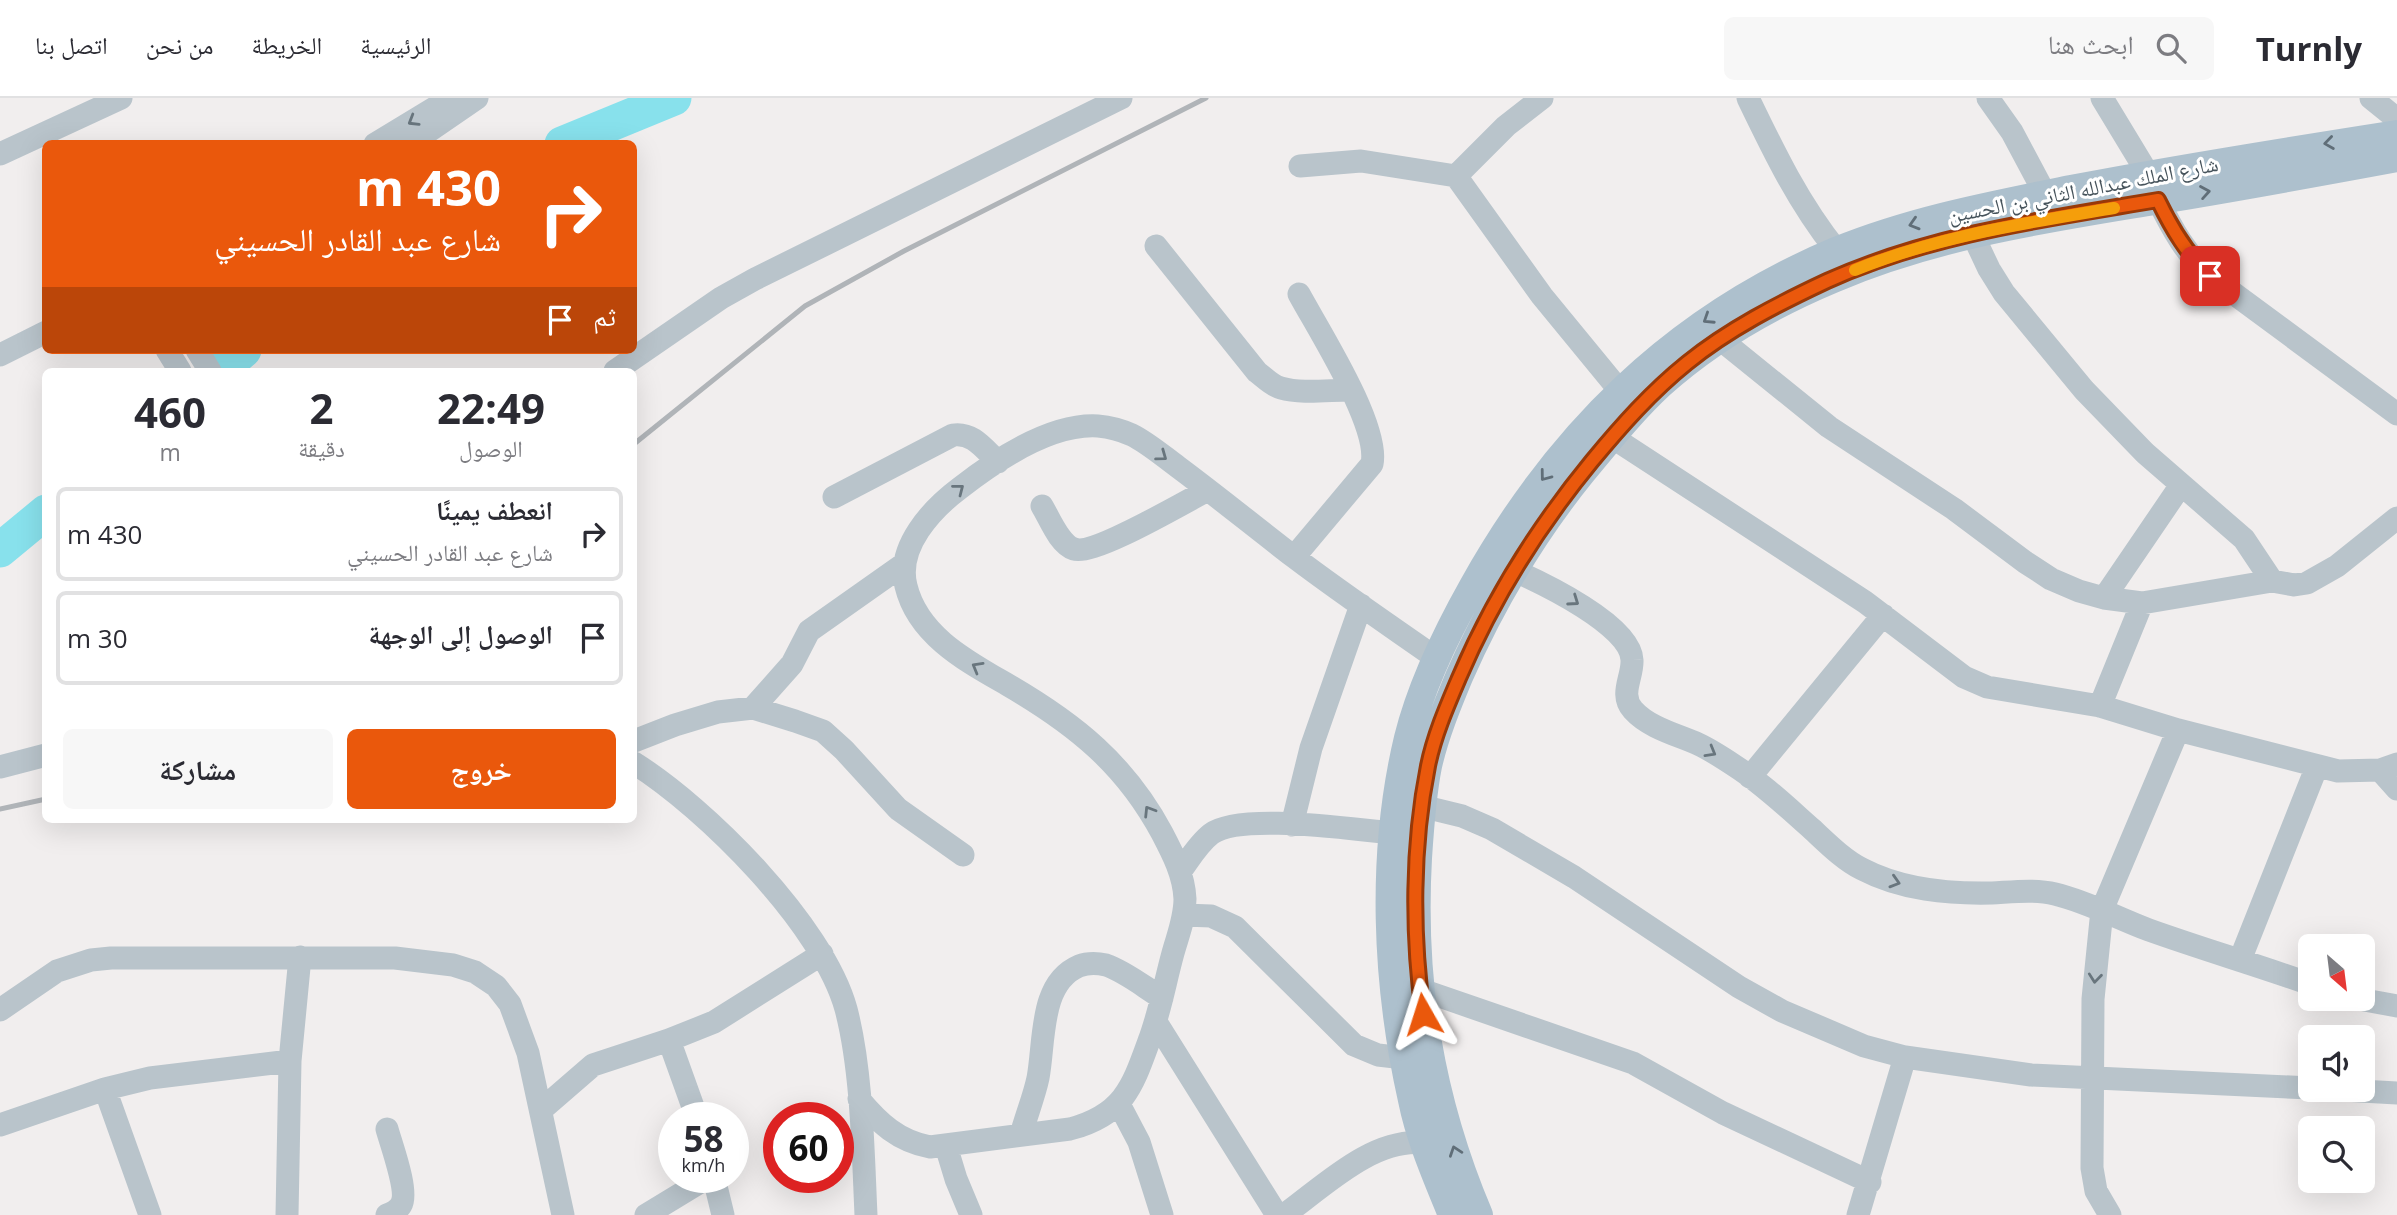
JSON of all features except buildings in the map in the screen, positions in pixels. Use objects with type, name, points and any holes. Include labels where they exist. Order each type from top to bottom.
[{"type":"main road","name":"شارع الملك عبدالله الثاني بن الحسين","points":[[1479,1215],[1444,1118],[1426,1040],[1419,989],[1415,924],[1422,806],[1429,763],[1436,658],[1493,551],[1563,452],[1620,391],[1702,323],[1765,287],[1837,251],[1926,220],[2045,194],[2148,174],[2397,134]]},
{"type":"main road","name":"شارع الملك عبدالله الثاني بن الحسين","points":[[1452,1215],[1412,1104],[1394,988],[1391,891],[1394,833],[1402,769],[1410,733],[1435,699],[1513,570],[1554,508],[1612,437],[1660,385],[1720,339],[1789,299],[1829,280],[1901,253],[1972,233],[2397,158]]},
{"type":"street","points":[[0,154],[121,98]]},
{"type":"street","points":[[381,140],[451,98]]},
{"type":"street","points":[[416,140],[477,98]]},
{"type":"street","points":[[619,368],[721,298],[755,279],[1121,98]]},
{"type":"street","points":[[1456,176],[1506,126],[1542,98]]},
{"type":"street","points":[[1748,98],[1790,183],[1816,226],[1837,251]]},
{"type":"street","points":[[1988,98],[2012,132],[2045,194]]},
{"type":"street","points":[[2102,98],[2148,174]]},
{"type":"street","points":[[2371,98],[2397,119]]},
{"type":"street","points":[[1300,166],[1361,161],[1456,176],[1542,296],[1620,391]]},
{"type":"street","points":[[2158,200],[2178,239],[2189,255],[2210,276],[2397,414]]},
{"type":"street","points":[[1972,233],[1996,281],[2024,319],[2104,413],[2181,485],[2244,538],[2272,581]]},
{"type":"street","points":[[1156,246],[1257,372],[1269,382],[1279,388],[1292,390],[1350,390]]},
{"type":"street","points":[[1294,557],[1372,464],[1373,444],[1350,390],[1299,294]]},
{"type":"street","points":[[0,355],[42,334]]},
{"type":"street","points":[[1720,339],[1829,427],[1954,509],[2025,562],[2051,579],[2104,598],[2142,603],[2208,594],[2272,581],[2294,585],[2317,578],[2353,554],[2397,518]]},
{"type":"street","points":[[859,1099],[877,1121],[894,1134],[915,1144],[930,1147],[1088,1125],[1105,1116],[1119,1104],[1133,1081],[1156,1022],[1184,915],[1185,901],[1180,872],[1154,818],[1140,796],[1106,756],[1066,721],[946,646],[915,608],[906,586],[904,564],[917,535],[937,507],[998,461],[1068,428],[1102,426],[1135,436],[1294,557],[1436,658]]},
{"type":"street","points":[[834,497],[953,435],[971,437],[998,461]]},
{"type":"street","points":[[1612,437],[1884,615],[1964,677],[2010,691],[2100,706],[2178,730],[2317,766],[2359,772],[2388,767],[2397,789]]},
{"type":"street","points":[[2104,598],[2181,485]]},
{"type":"street","points":[[1042,506],[1064,542],[1071,548],[1090,549],[1208,490]]},
{"type":"street","points":[[753,708],[792,664],[809,631],[904,564]]},
{"type":"street","points":[[1513,570],[1558,590],[1616,631],[1625,641],[1631,652],[1632,662],[1626,693],[1631,708],[1642,718],[1701,746],[1750,777],[1838,853],[1861,869],[1889,881],[1919,889],[2052,893],[2102,910],[2148,930],[2298,980]]},
{"type":"street","points":[[2100,706],[2142,603]]},
{"type":"street","points":[[1292,825],[1311,748],[1361,605]]},
{"type":"street","points":[[1750,777],[1884,615]]},
{"type":"street","points":[[637,740],[718,712],[753,708],[823,732],[844,750],[898,809],[963,855]]},
{"type":"street","points":[[2109,1214],[2096,1191],[2092,1168],[2093,999],[2102,910],[2178,730]]},
{"type":"street","points":[[0,767],[42,756]]},
{"type":"street","points":[[637,765],[675,791],[730,843],[785,903],[822,954],[837,983],[846,1010],[859,1099],[866,1215]]},
{"type":"street","points":[[2240,960],[2317,766]]},
{"type":"street","points":[[1422,806],[1462,816],[1518,844],[1607,898],[1739,987],[1782,1011],[1864,1046],[1905,1057],[2018,1074],[2298,1088]]},
{"type":"street","points":[[1180,872],[1202,843],[1220,829],[1248,824],[1292,825],[1394,833]]},
{"type":"street","points":[[1184,915],[1211,916],[1235,927],[1354,1045],[1378,1055],[1404,1058]]},
{"type":"street","points":[[541,1110],[593,1065],[714,1022],[822,954]]},
{"type":"street","points":[[0,1010],[57,971],[91,960],[111,958],[300,957],[423,960],[475,972],[496,986],[510,1004],[528,1052],[563,1215]]},
{"type":"street","points":[[287,1215],[290,1061],[300,957]]},
{"type":"street","points":[[1021,1135],[1037,1078],[1049,1004],[1057,982],[1070,970],[1086,963],[1104,965],[1125,974],[1162,998]]},
{"type":"street","points":[[1419,989],[1633,1063],[1723,1113],[1870,1182]]},
{"type":"street","points":[[2375,1002],[2397,1006]]},
{"type":"street","points":[[1156,1022],[1277,1215]]},
{"type":"street","points":[[669,1040],[691,1102]]},
{"type":"street","points":[[1858,1215],[1905,1057]]},
{"type":"street","points":[[1,1122],[105,1089],[150,1078],[290,1061]]},
{"type":"street","points":[[105,1089],[150,1215]]},
{"type":"street","points":[[2375,1092],[2397,1093]]},
{"type":"street","points":[[1119,1104],[1139,1142],[1162,1215]]},
{"type":"street","points":[[387,1129],[403,1199],[398,1208],[387,1215]]},
{"type":"street","points":[[1284,1215],[1345,1170],[1381,1148],[1398,1143],[1424,1143]]},
{"type":"street","points":[[946,1146],[971,1215]]},
{"type":"street","points":[[646,1215],[682,1193]]},
{"type":"street","points":[[718,1193],[723,1215]]},
{"type":"waterway","points":[[572,140],[674,98]]},
{"type":"waterway","points":[[223,368],[239,354]]},
{"type":"waterway","points":[[0,550],[42,515]]},
{"type":"railway","points":[[637,442],[805,306],[904,251],[1206,98]]},
{"type":"railway","points":[[0,809],[42,800]]},
{"type":"slow traffic","points":[[1855,270],[1901,253],[1972,233],[2114,208]]},
{"type":"route","points":[[1423,1014],[1415,924],[1422,806],[1429,763],[1448,704],[1483,622],[1531,541],[1554,508],[1612,437],[1660,385],[1720,339],[1789,299],[1873,262],[1972,233],[2158,200],[2178,239],[2189,255],[2210,276]]}]
